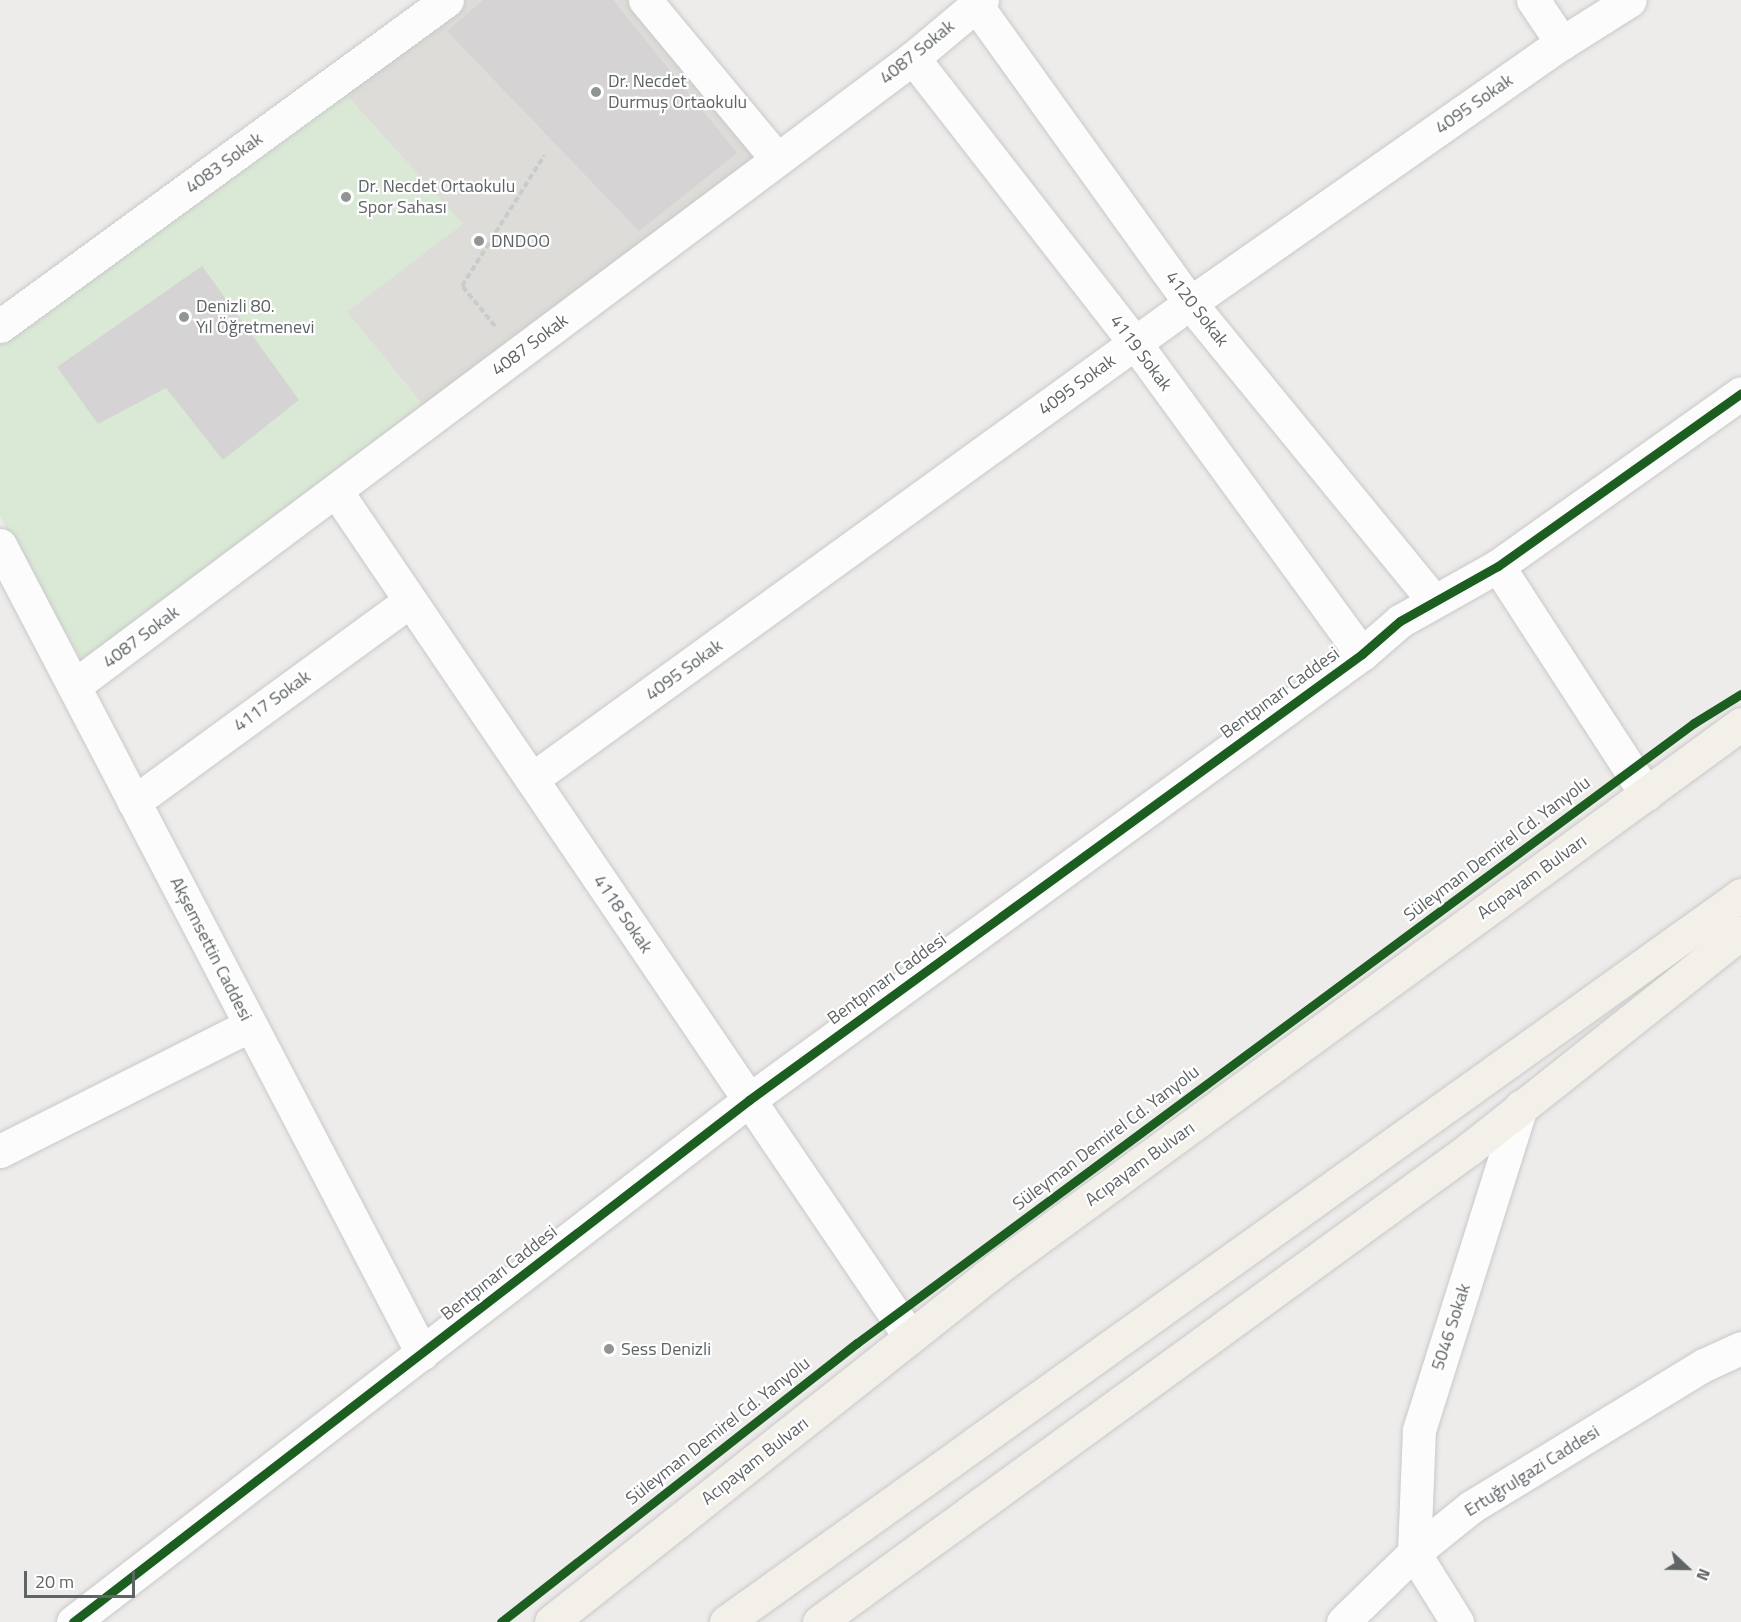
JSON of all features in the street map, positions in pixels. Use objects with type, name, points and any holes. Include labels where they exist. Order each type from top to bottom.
[{"type":"main road","name":"Acıpayam Bulvarı","points":[[551,1622],[1000,1266],[1741,724]]},
{"type":"main road","points":[[726,1622],[1741,895]]},
{"type":"main road","points":[[819,1622],[1521,1107],[1741,933]]},
{"type":"street","name":"4083 Sokak","points":[[0,326],[447,0]]},
{"type":"street","points":[[645,0],[777,159]]},
{"type":"street","points":[[1533,0],[1562,43]]},
{"type":"street","name":"4095 Sokak","points":[[532,779],[1190,303],[1562,43],[1630,0]]},
{"type":"street","name":"4087 Sokak","points":[[74,686],[913,58],[979,2]]},
{"type":"street","name":"4120 Sokak","points":[[979,2],[1190,303],[1434,601]]},
{"type":"street","name":"4119 Sokak","points":[[913,58],[1135,343],[1362,654]]},
{"type":"street","name":"Bentpınarı Caddesi","points":[[73,1622],[749,1100],[1362,654],[1400,621],[1498,566],[1741,393]]},
{"type":"street","name":"4118 Sokak","points":[[336,491],[910,1337]]},
{"type":"street","name":"Akşemsettin Caddesi","points":[[0,545],[422,1353]]},
{"type":"street","points":[[1498,566],[1646,794]]},
{"type":"street","name":"4117 Sokak","points":[[134,802],[410,600]]},
{"type":"street","points":[[0,1151],[250,1025]]},
{"type":"street","name":"5046 Sokak","points":[[1414,1553],[1419,1430],[1521,1107]]},
{"type":"street","name":"Ertuğrulgazi Caddesi","points":[[1347,1619],[1414,1553],[1471,1507],[1704,1365],[1741,1348]]},
{"type":"street","points":[[1414,1553],[1457,1622]]},
{"type":"path","points":[[518,354],[462,285],[544,156]]},
{"type":"shaded area","name":"DNDOO","points":[[449,0],[645,0],[777,159],[433,418],[227,164]]},
{"type":"green space","points":[[335,82],[463,224],[347,312],[423,406],[82,661],[0,517],[0,340]]},
{"type":"building","name":"Dr. Necdet Durmuş Ortaokulu","points":[[483,0],[613,0],[737,153],[639,231],[447,31]]},
{"type":"building","name":"Denizli 80. Yıl Öğretmenevi","points":[[202,266],[299,400],[223,460],[166,388],[98,424],[57,367]]},
{"type":"cycle path","points":[[73,1622],[749,1100],[1362,654],[1400,621],[1498,566],[1741,393]]},
{"type":"cycle path","name":"Süleyman Demirel Cd. Yanyolu","points":[[501,1622],[857,1343],[1694,723],[1741,694]]},
{"type":"place","name":"Dr. Necdet Durmuş Ortaokulu","points":[[596,92]]},
{"type":"place","name":"Dr. Necdet Ortaokulu Spor Sahası","points":[[346,197]]},
{"type":"place","name":"DNDOO","points":[[479,241]]},
{"type":"place","name":"Denizli 80. Yıl Öğretmenevi","points":[[184,317]]},
{"type":"place","name":"Sess Denizli","points":[[609,1349]]}]
